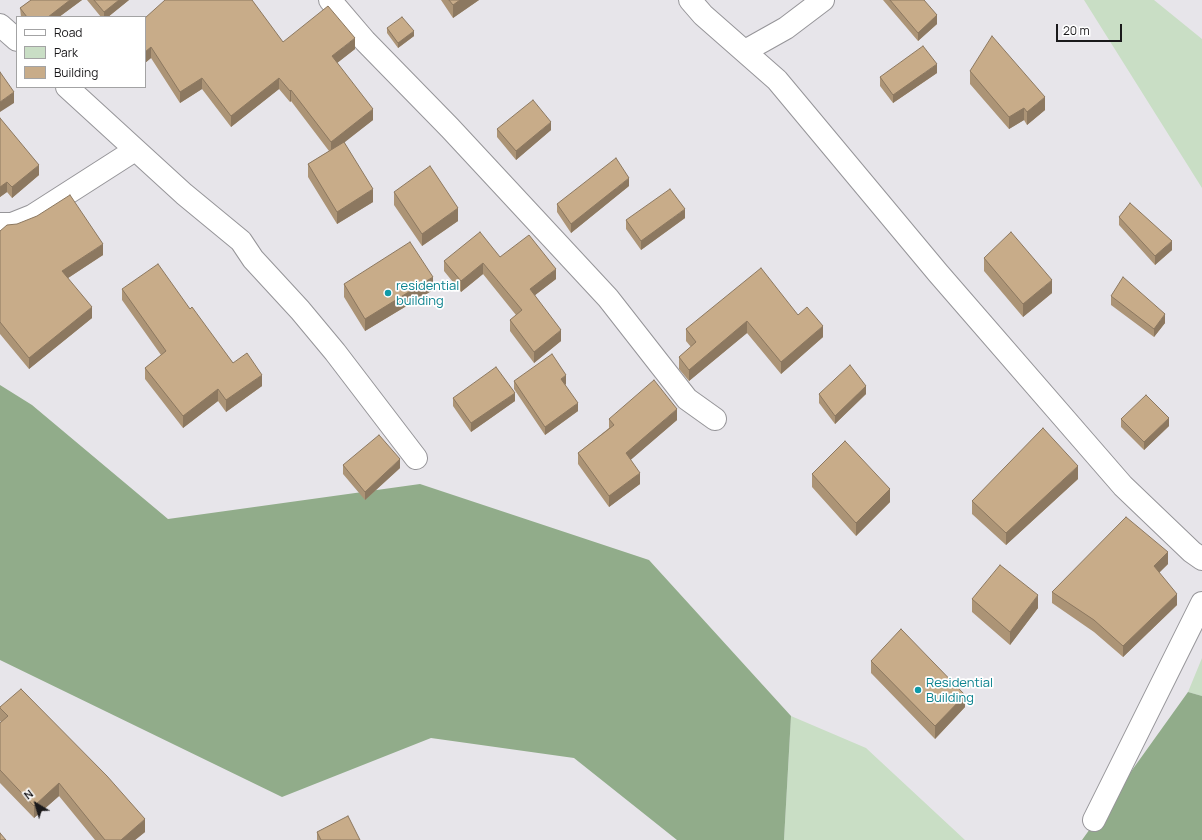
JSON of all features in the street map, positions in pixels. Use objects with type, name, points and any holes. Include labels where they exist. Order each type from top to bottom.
[{"type":"street","points":[[330,0],[365,41],[450,128],[608,298],[687,398],[716,419]]},
{"type":"street","points":[[690,0],[703,14],[776,80],[938,273],[1123,486],[1192,552],[1202,559]]},
{"type":"street","points":[[745,51],[786,28],[823,0]]},
{"type":"street","points":[[0,24],[16,39]]},
{"type":"street","points":[[68,88],[184,194],[241,241],[253,259],[300,310],[335,352],[416,458]]},
{"type":"street","points":[[0,224],[12,224],[32,216],[135,150]]},
{"type":"street","points":[[1094,820],[1202,603]]},
{"type":"green space","points":[[1084,0],[1154,0],[1202,39],[1202,188]]},
{"type":"green space","points":[[0,385],[32,405],[168,519],[420,484],[649,560],[791,716],[784,840],[677,840],[574,758],[431,738],[282,797],[0,660]]},
{"type":"green space","points":[[1202,658],[1202,696],[1188,692]]},
{"type":"green space","points":[[1188,692],[1202,696],[1202,840],[1082,840]]},
{"type":"green space","points":[[791,716],[866,748],[965,840],[784,840]]},
{"type":"building","points":[[31,0],[70,0],[49,16],[26,16],[20,8]]},
{"type":"building","points":[[94,0],[119,0],[104,12]]},
{"type":"building","points":[[165,0],[252,0],[283,42],[328,6],[355,38],[332,56],[373,109],[331,142],[291,90],[290,91],[279,78],[231,116],[202,78],[180,92],[151,47],[146,51],[146,17]]},
{"type":"building","points":[[449,0],[460,0],[453,5]]},
{"type":"building","points":[[890,0],[924,0],[937,15],[918,33]]},
{"type":"building","points":[[402,17],[414,31],[398,43],[387,28]]},
{"type":"building","points":[[992,36],[1045,97],[1027,112],[1024,108],[1009,117],[970,71]]},
{"type":"building","points":[[923,46],[937,64],[893,95],[880,77]]},
{"type":"building","points":[[0,72],[14,92],[0,102]]},
{"type":"building","points":[[533,100],[551,122],[516,151],[497,129]]},
{"type":"building","points":[[0,118],[39,165],[12,187],[7,182],[0,187]]},
{"type":"building","points":[[344,142],[373,189],[337,212],[308,164]]},
{"type":"building","points":[[616,158],[629,178],[571,224],[557,204]]},
{"type":"building","name":"Residential Building","points":[[430,166],[458,208],[422,234],[394,192]]},
{"type":"building","points":[[670,189],[685,209],[641,241],[626,220]]},
{"type":"building","points":[[70,195],[103,244],[62,271],[92,307],[29,358],[0,322],[0,231],[7,225],[17,224],[37,216]]},
{"type":"building","points":[[1130,203],[1172,241],[1155,256],[1119,217]]},
{"type":"building","points":[[480,232],[500,257],[529,235],[556,269],[530,289],[561,330],[534,352],[510,320],[522,310],[483,263],[461,281],[444,261]]},
{"type":"building","points":[[1011,232],[1052,280],[1023,304],[984,258]]},
{"type":"building","name":"residential building","points":[[410,242],[433,277],[365,319],[344,284]]},
{"type":"building","points":[[158,264],[190,309],[192,307],[233,363],[247,353],[262,375],[226,400],[218,389],[183,416],[145,368],[166,351],[122,289]]},
{"type":"building","points":[[761,268],[798,315],[807,307],[823,326],[781,362],[747,321],[689,370],[679,357],[696,342],[686,329]]},
{"type":"building","points":[[1123,277],[1165,314],[1154,329],[1111,296]]},
{"type":"building","points":[[552,354],[566,375],[561,379],[578,403],[545,427],[514,381]]},
{"type":"building","points":[[850,365],[866,386],[835,416],[819,394]]},
{"type":"building","points":[[496,367],[515,393],[471,423],[453,398]]},
{"type":"building","points":[[654,380],[677,409],[626,453],[640,473],[609,496],[578,453],[614,425],[609,419]]},
{"type":"building","points":[[1146,395],[1169,418],[1144,442],[1121,419]]},
{"type":"building","points":[[1043,428],[1078,466],[1006,533],[972,501]]},
{"type":"building","points":[[379,435],[400,459],[365,492],[343,465]]},
{"type":"building","points":[[845,441],[890,489],[856,523],[812,474]]},
{"type":"building","points":[[1126,517],[1168,552],[1154,566],[1177,594],[1123,646],[1094,620],[1052,592]]},
{"type":"building","name":"Residential Building","points":[[1000,565],[1038,595],[1010,632],[972,599]]},
{"type":"building","name":"Residential Building","points":[[901,629],[965,695],[935,726],[871,661]]},
{"type":"building","points":[[21,689],[107,776],[145,819],[121,840],[105,840],[59,783],[34,806],[0,770],[0,723],[8,716],[0,707]]},
{"type":"building","points":[[348,816],[360,840],[321,840],[317,832]]},
{"type":"building","points":[[0,833],[6,840],[0,840]]},
{"type":"place","name":"residential building","points":[[388,293]]},
{"type":"place","name":"Residential Building","points":[[918,690]]}]
